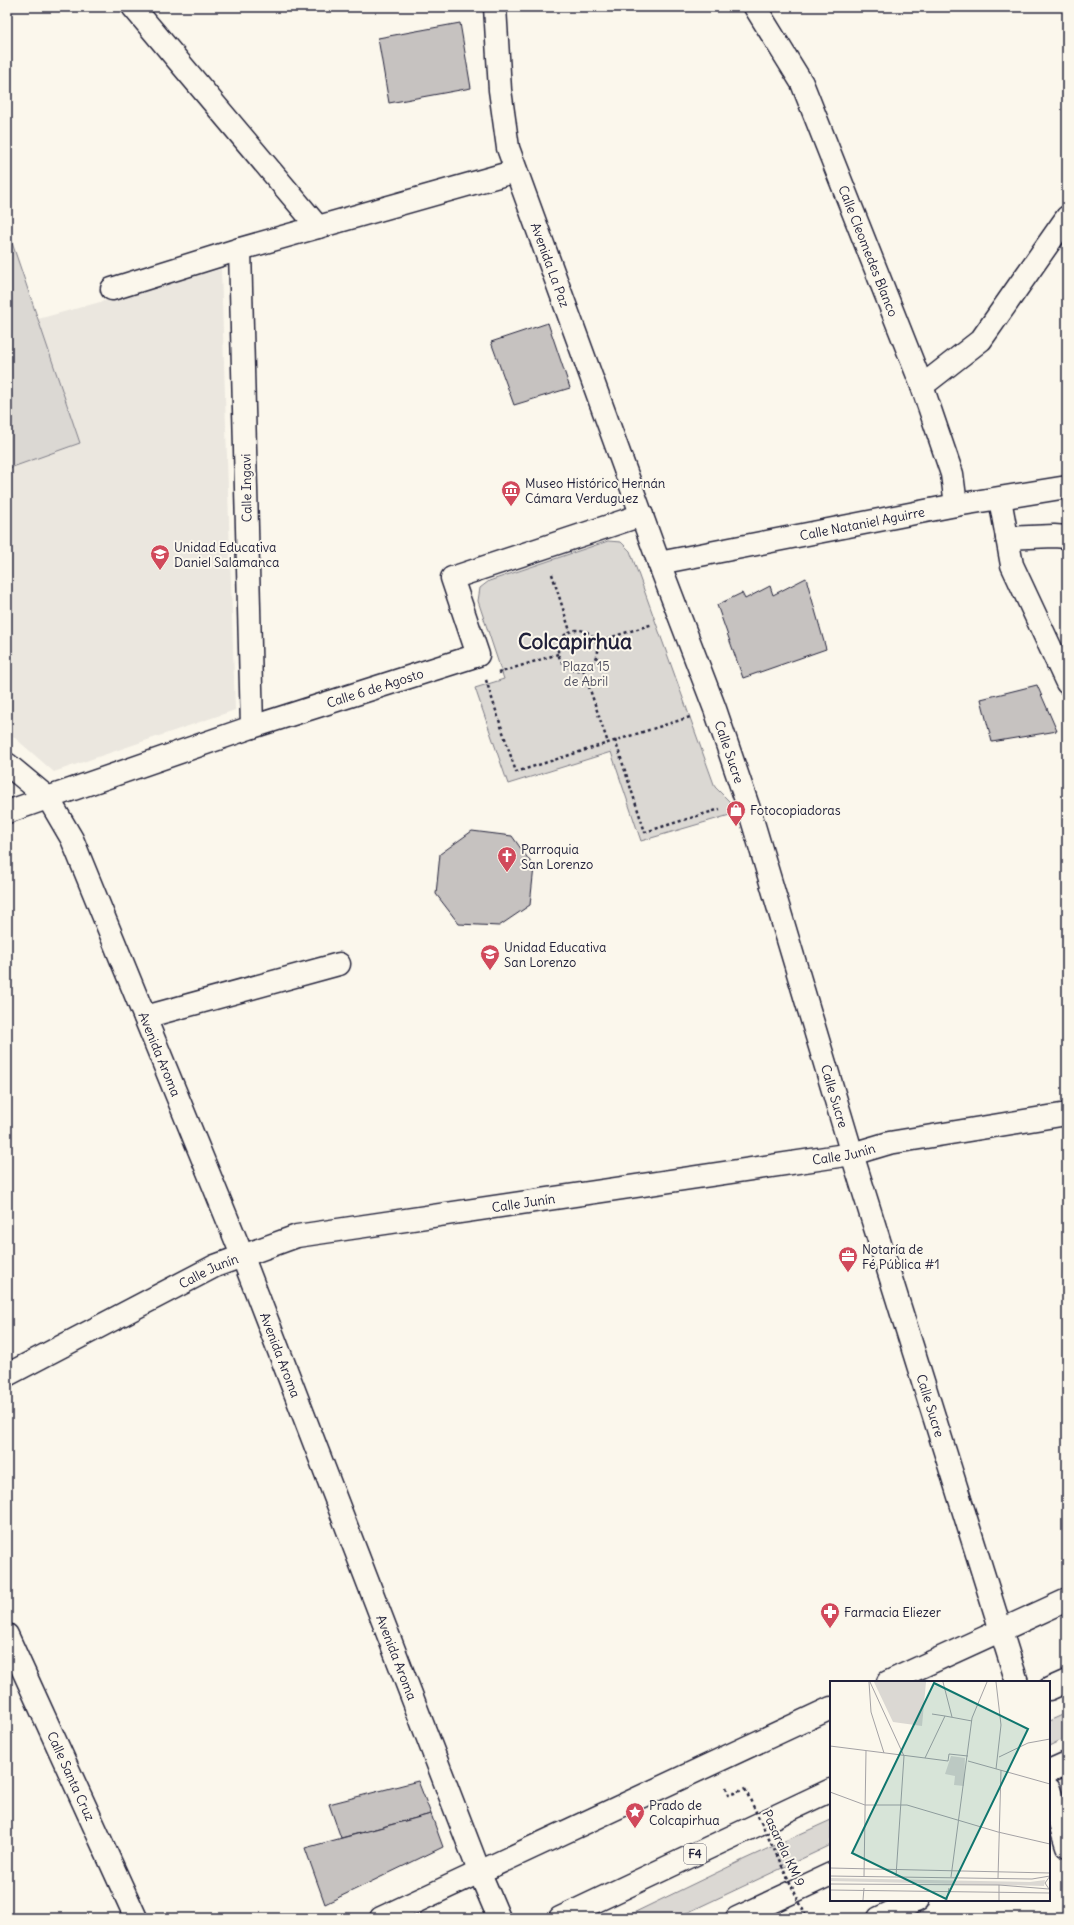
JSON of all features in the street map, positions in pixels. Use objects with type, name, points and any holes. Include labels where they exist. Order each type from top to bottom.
[{"type":"main road","points":[[133,7],[318,227]]},
{"type":"main road","name":"Avenida La Paz","points":[[495,7],[500,90],[508,148],[642,515]]},
{"type":"main road","name":"Calle Cleomedes Blanco","points":[[755,7],[802,82],[922,386],[952,474],[956,505]]},
{"type":"main road","points":[[112,289],[240,249],[516,171]]},
{"type":"main road","points":[[922,386],[981,340],[1067,217]]},
{"type":"main road","name":"Calle Ingavi","points":[[240,249],[252,727]]},
{"type":"main road","name":"Calle Nataniel Aguirre","points":[[659,563],[956,505],[1067,487]]},
{"type":"main road","points":[[1000,499],[1012,565],[1067,683]]},
{"type":"main road","name":"Calle Sucre","points":[[642,515],[715,709],[749,809],[852,1154],[1017,1681]]},
{"type":"main road","name":"Calle 6 de Agosto","points":[[7,812],[252,727],[478,655],[452,578],[642,515]]},
{"type":"main road","points":[[1007,538],[1054,536],[1067,537]]},
{"type":"main road","points":[[7,764],[48,798]]},
{"type":"main road","name":"Avenida Aroma","points":[[48,798],[72,840],[242,1254],[479,1871],[499,1918]]},
{"type":"main road","points":[[145,1017],[339,964]]},
{"type":"main road","name":"Calle Junín","points":[[7,1375],[215,1266],[242,1254],[297,1236],[852,1154],[889,1143],[1067,1114]]},
{"type":"main road","points":[[890,1681],[1067,1600]]},
{"type":"main road","name":"Calle Santa Cruz","points":[[7,1635],[136,1918]]},
{"type":"main road","points":[[1050,1688],[1067,1680]]},
{"type":"main road","points":[[381,1918],[830,1708]]},
{"type":"main road","points":[[1050,1771],[1067,1763]]},
{"type":"main road","name":"F4","points":[[560,1918],[830,1790]]},
{"type":"main road","points":[[1050,1793],[1062,1838]]},
{"type":"main road","points":[[737,1918],[830,1874]]},
{"type":"main road","points":[[879,1918],[916,1901]]},
{"type":"path","points":[[552,574],[570,631]]},
{"type":"path","points":[[596,642],[644,627]]},
{"type":"path","points":[[584,630],[590,634],[596,642],[598,652],[596,659],[583,669],[573,669],[567,666],[563,663],[558,654],[558,645],[561,639],[570,631],[584,630]]},
{"type":"path","points":[[512,669],[558,654]]},
{"type":"path","points":[[583,669],[608,743]]},
{"type":"path","points":[[488,684],[516,772],[715,709]]},
{"type":"path","points":[[615,740],[645,832],[722,808]]},
{"type":"path","name":"Pasarela KM 9","points":[[745,1789],[806,1916]]},
{"type":"shaded area","points":[[221,269],[235,710],[54,772],[7,731],[7,469],[80,443],[38,319]]},
{"type":"green space","points":[[7,228],[80,443],[7,469]]},
{"type":"green space","name":"Plaza 15 de Abril","points":[[608,541],[621,542],[630,551],[715,787],[740,812],[641,841],[611,752],[508,784],[475,688],[504,679],[478,601],[480,588],[489,581]]},
{"type":"green space","points":[[1067,1713],[1067,1737],[1050,1746],[1050,1721]]},
{"type":"green space","points":[[830,1820],[830,1845],[676,1918],[623,1918],[745,1859]]},
{"type":"building","points":[[460,23],[471,88],[389,103],[378,38]]},
{"type":"building","points":[[548,323],[570,388],[514,405],[491,342]]},
{"type":"building","points":[[806,578],[826,649],[743,678],[717,605],[742,593],[745,599],[770,586],[773,595]]},
{"type":"building","points":[[1037,685],[1057,731],[992,742],[981,699]]},
{"type":"building","points":[[472,831],[512,836],[534,867],[530,905],[499,926],[459,924],[436,894],[440,854]]},
{"type":"building","points":[[418,1781],[431,1814],[341,1838],[329,1804]]},
{"type":"building","points":[[431,1814],[443,1847],[325,1904],[305,1848]]},
{"type":"place","name":"Museo Histórico Hernán Cámara Verduguez","points":[[511,507]]},
{"type":"place","name":"Unidad Educativa Daniel Salamanca","points":[[160,571]]},
{"type":"place","name":"Fotocopiadoras","points":[[736,827]]},
{"type":"place","name":"Parroquia San Lorenzo","points":[[507,873]]},
{"type":"place","name":"Unidad Educativa San Lorenzo","points":[[490,971]]},
{"type":"place","name":"Notaría de Fé Pública #1","points":[[848,1273]]},
{"type":"place","name":"Farmacia Eliezer","points":[[830,1629]]},
{"type":"place","name":"Prado de Colcapirhua","points":[[635,1829]]},
{"type":"district","name":"Colcapirhua","points":[[575,642]]}]
